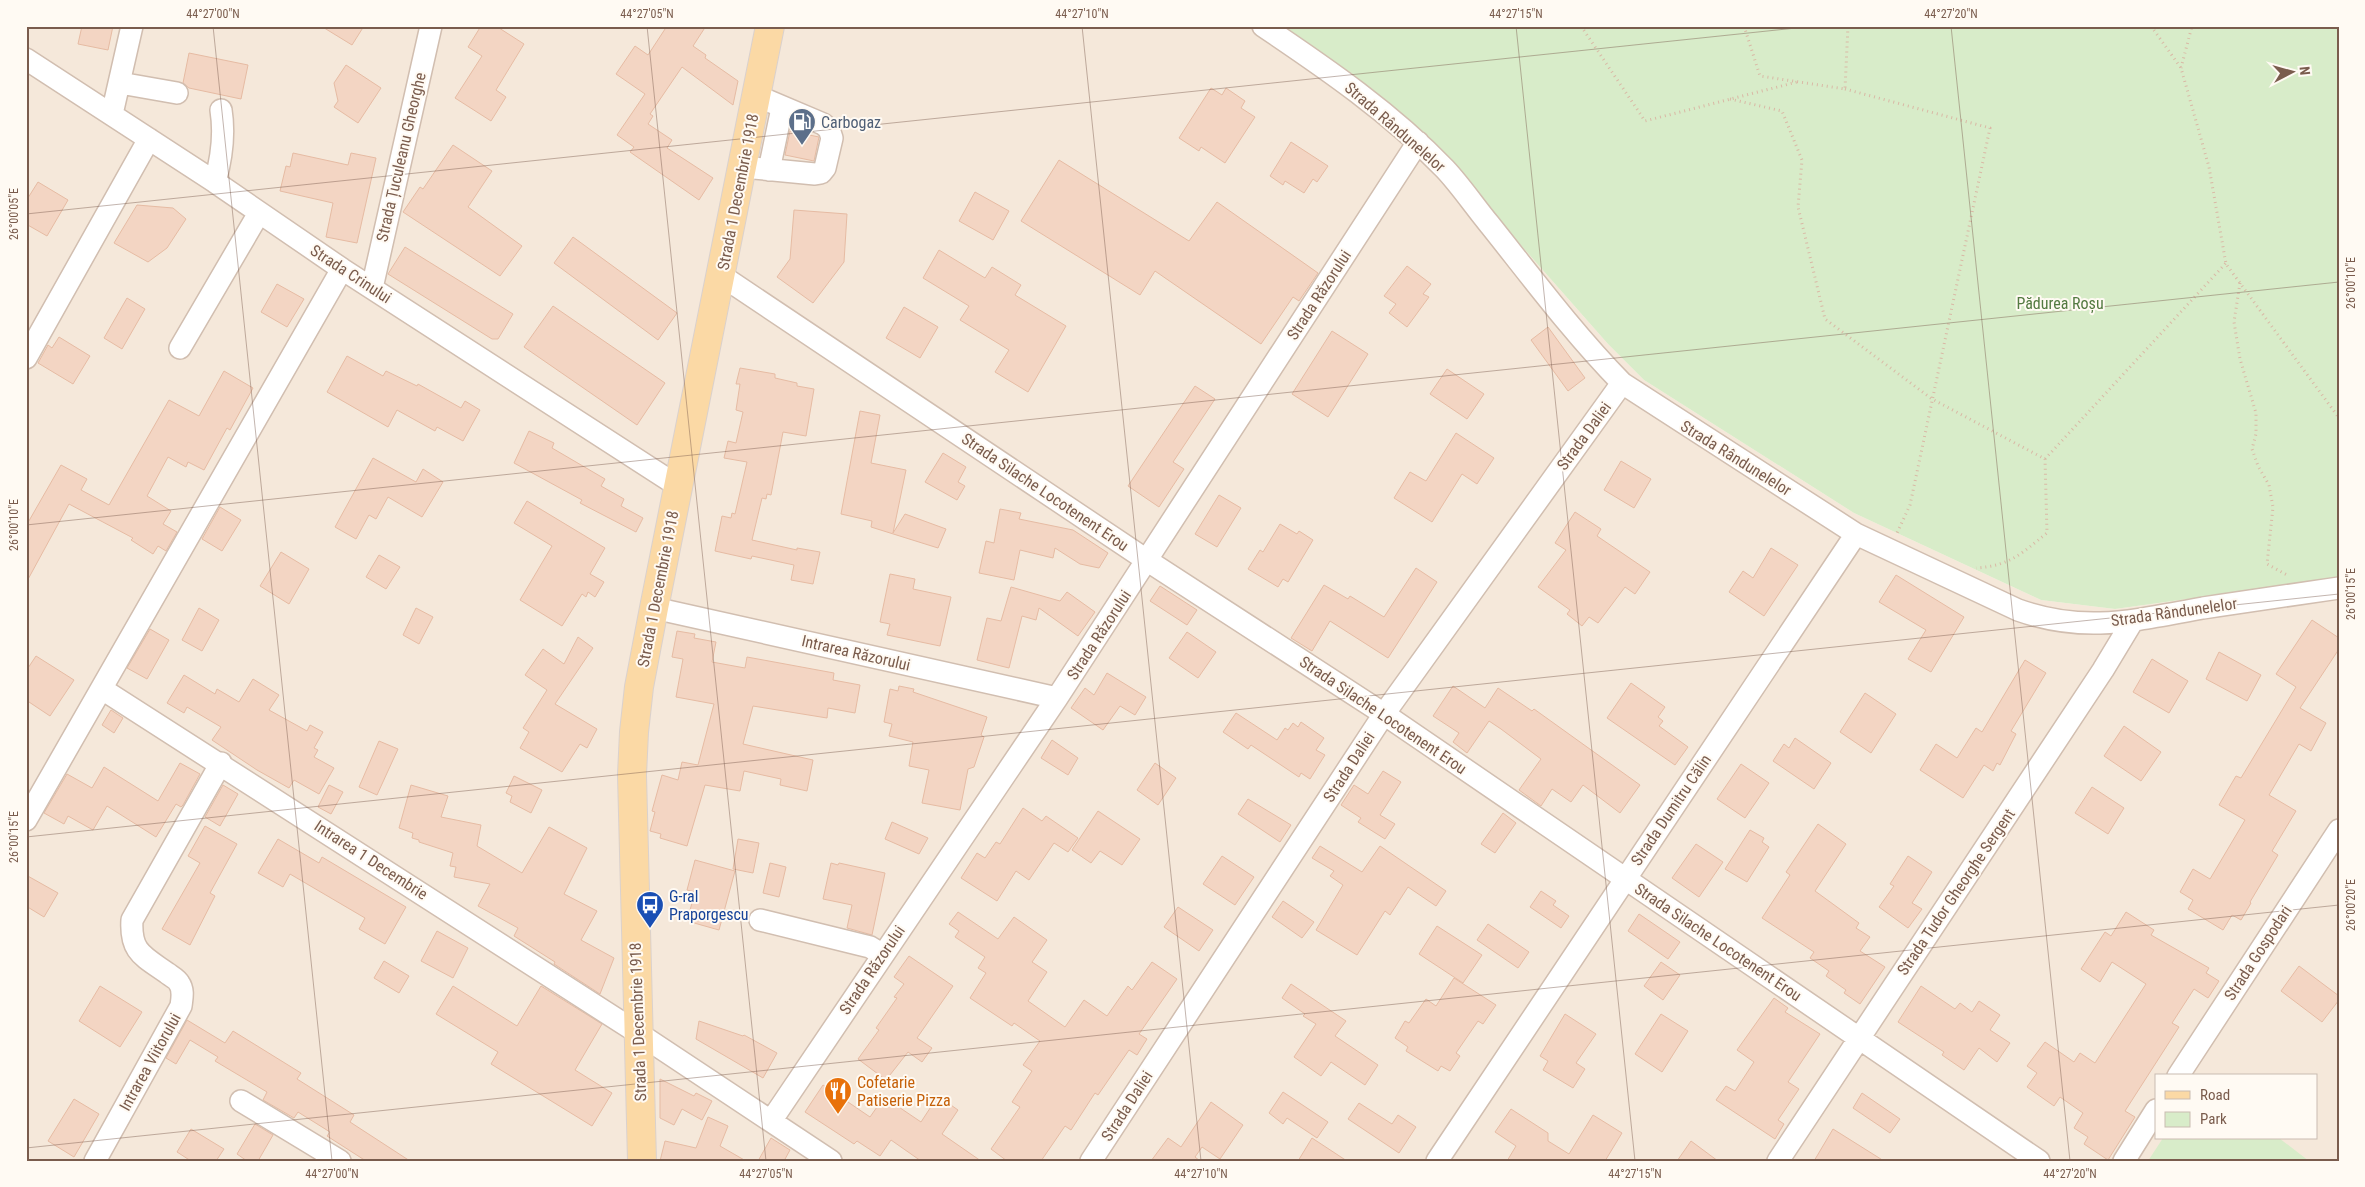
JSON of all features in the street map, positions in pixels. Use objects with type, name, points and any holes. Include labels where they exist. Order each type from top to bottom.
[{"type":"main road","name":"Strada 1 Decembrie 1918","points":[[642,1161],[632,775],[639,687],[678,486],[722,276],[756,169],[757,96],[770,26]]},
{"type":"street","points":[[112,114],[132,26]]},
{"type":"street","name":"Strada Țuculeanu Gheorghe","points":[[372,288],[431,26]]},
{"type":"street","name":"Strada Rândunelelor","points":[[1263,26],[1324,67],[1418,142],[1446,171],[1593,353],[1622,383],[1856,534],[2018,610],[2039,617],[2084,623],[2132,622],[2203,608],[2339,588]]},
{"type":"street","name":"Strada Crinului","points":[[26,59],[215,182],[372,288],[678,486]]},
{"type":"street","points":[[120,83],[177,93]]},
{"type":"street","points":[[757,96],[823,124],[829,129],[832,138],[825,168],[821,173],[756,169],[782,108]]},
{"type":"street","points":[[215,182],[222,151],[221,110]]},
{"type":"street","points":[[26,358],[149,139]]},
{"type":"street","name":"Strada Răzorului","points":[[771,1120],[1058,698],[1418,142]]},
{"type":"street","points":[[180,348],[259,213]]},
{"type":"street","points":[[26,820],[342,268]]},
{"type":"street","name":"Strada Silache Locotenent Erou","points":[[722,276],[1148,560],[1384,714],[2039,1161]]},
{"type":"street","name":"Strada Daliei","points":[[1091,1161],[1384,714],[1622,383]]},
{"type":"street","name":"Strada Dumitru Călin","points":[[1437,1161],[1856,534]]},
{"type":"street","name":"Intrarea Răzorului","points":[[654,608],[1058,698]]},
{"type":"street","name":"Strada Tudor Gheorghe Sergent","points":[[1778,1161],[2103,670],[2132,622]]},
{"type":"street","name":"Intrarea 1 Decembrie","points":[[102,689],[221,763],[638,1033],[831,1161]]},
{"type":"street","name":"Intrarea Viitorului","points":[[95,1161],[181,1006],[183,992],[179,982],[141,955],[134,945],[132,920],[221,763]]},
{"type":"street","name":"Strada Gospodari","points":[[2179,1074],[2339,830]]},
{"type":"street","points":[[760,920],[870,947],[883,955]]},
{"type":"street","points":[[241,1101],[340,1161]]},
{"type":"street","points":[[2124,1161],[2155,1112]]},
{"type":"path","points":[[1581,26],[1645,121],[1796,82]]},
{"type":"path","points":[[1744,26],[1760,76],[1844,89],[1990,128],[1910,505],[1889,549]]},
{"type":"path","points":[[1844,89],[1848,26]]},
{"type":"path","points":[[2151,26],[2181,68],[2209,167],[2226,263],[2339,418]]},
{"type":"path","points":[[2181,68],[2192,26]]},
{"type":"path","points":[[1730,99],[1782,111],[1802,160],[1798,207],[1825,318],[1932,399],[2045,459]]},
{"type":"path","points":[[1968,568],[1986,568],[2015,559],[2047,533],[2045,459],[2226,263]]},
{"type":"path","points":[[2240,283],[2234,322],[2240,359],[2256,413],[2256,434],[2252,449],[2258,466],[2269,484],[2273,507],[2267,564],[2288,576],[2292,595]]},
{"type":"shaded area","points":[[26,26],[1283,26],[1377,95],[1429,141],[1608,344],[1644,380],[1854,513],[2041,600],[2115,609],[2339,578],[2339,1161],[26,1161]]},
{"type":"green space","name":"Pădurea Roșu","points":[[1283,26],[2339,26],[2339,578],[2115,609],[2041,600],[1854,513],[1644,380],[1608,344],[1429,141],[1377,95]]},
{"type":"green space","points":[[2162,1140],[2282,1140],[2309,1161],[2148,1161]]},
{"type":"building","points":[[82,26],[113,26],[108,50],[78,44]]},
{"type":"building","points":[[321,26],[364,26],[352,45]]},
{"type":"building","points":[[481,26],[496,26],[524,44],[496,90],[506,97],[491,121],[455,98],[482,56],[468,47]]},
{"type":"building","points":[[667,26],[706,26],[693,46],[706,55],[705,58],[738,81],[733,105],[682,67],[650,114],[653,116],[648,124],[672,140],[667,148],[713,178],[699,200],[630,152],[634,147],[617,135],[645,94],[616,74],[635,46],[648,55]]},
{"type":"building","points":[[189,53],[248,65],[241,99],[189,88],[183,83]]},
{"type":"building","points":[[346,65],[381,88],[358,123],[334,107],[338,101],[334,83]]},
{"type":"building","points":[[1211,88],[1222,95],[1226,88],[1245,101],[1241,108],[1255,117],[1225,163],[1201,147],[1199,151],[1179,138]]},
{"type":"building","name":"Carbogaz","points":[[790,131],[819,137],[814,161],[785,155]]},
{"type":"building","points":[[1291,142],[1328,166],[1317,182],[1313,179],[1304,193],[1285,181],[1283,185],[1270,176]]},
{"type":"building","points":[[453,145],[492,171],[468,207],[522,246],[500,276],[403,212],[420,187],[423,189]]},
{"type":"building","points":[[293,153],[348,165],[351,153],[376,158],[357,243],[326,237],[333,203],[280,191],[286,166],[290,167]]},
{"type":"building","points":[[1059,160],[1189,241],[1217,202],[1318,273],[1299,301],[1293,297],[1261,344],[1155,271],[1140,295],[1021,221]]},
{"type":"building","points":[[38,182],[68,200],[47,236],[26,224],[26,201]]},
{"type":"building","points":[[975,192],[1009,211],[993,240],[959,221]]},
{"type":"building","points":[[137,205],[173,208],[186,219],[167,248],[148,262],[114,243]]},
{"type":"building","points":[[794,210],[847,214],[844,262],[813,303],[777,277],[790,259]]},
{"type":"building","points":[[573,237],[677,313],[658,340],[554,263]]},
{"type":"building","points":[[405,247],[513,314],[498,339],[492,339],[388,274]]},
{"type":"building","points":[[939,250],[985,278],[992,267],[1021,285],[1015,295],[1066,326],[1028,392],[995,372],[1009,350],[960,320],[969,306],[923,278]]},
{"type":"building","points":[[1407,266],[1431,284],[1423,294],[1429,297],[1407,327],[1389,313],[1396,304],[1384,296]]},
{"type":"building","points":[[277,284],[304,299],[287,327],[261,312]]},
{"type":"building","points":[[127,298],[145,309],[122,349],[104,338]]},
{"type":"building","points":[[553,306],[665,383],[637,425],[524,347]]},
{"type":"building","points":[[904,307],[938,327],[920,358],[886,338]]},
{"type":"building","points":[[1548,327],[1585,378],[1568,391],[1531,340]]},
{"type":"building","points":[[1332,331],[1368,354],[1328,417],[1292,394]]},
{"type":"building","points":[[59,337],[90,356],[73,384],[38,363],[48,345],[52,348]]},
{"type":"building","points":[[347,356],[383,376],[386,371],[417,386],[418,384],[461,408],[465,401],[480,410],[463,441],[437,427],[435,431],[397,410],[388,427],[327,392]]},
{"type":"building","points":[[740,368],[775,374],[775,378],[797,383],[797,386],[814,389],[806,436],[783,432],[771,495],[767,494],[766,499],[762,498],[752,540],[797,550],[797,548],[820,552],[813,584],[791,580],[794,565],[752,556],[751,559],[715,551],[722,516],[731,518],[732,513],[735,514],[747,462],[724,458],[728,441],[736,443],[743,412],[736,410],[740,384],[736,384]]},
{"type":"building","points":[[1447,369],[1484,394],[1467,419],[1430,394]]},
{"type":"building","points":[[224,371],[253,388],[230,430],[227,428],[204,470],[188,462],[186,467],[168,457],[147,496],[171,511],[163,524],[177,532],[166,551],[158,546],[153,554],[131,540],[133,538],[69,504],[26,583],[26,526],[61,465],[87,479],[81,490],[109,505],[169,400],[199,416]]},
{"type":"building","points":[[1195,386],[1215,399],[1173,462],[1184,469],[1159,507],[1128,486]]},
{"type":"building","points":[[860,411],[880,415],[871,463],[906,470],[893,533],[905,514],[946,529],[938,548],[871,527],[872,521],[841,514]]},
{"type":"building","points":[[529,431],[554,443],[552,448],[605,479],[601,486],[624,499],[621,506],[643,518],[636,532],[580,503],[582,500],[514,463]]},
{"type":"building","points":[[1456,433],[1494,458],[1477,484],[1462,474],[1432,522],[1394,498],[1410,472],[1426,481]]},
{"type":"building","points":[[943,453],[966,467],[958,482],[965,486],[957,500],[925,482]]},
{"type":"building","points":[[373,458],[416,482],[423,469],[443,482],[422,517],[388,497],[376,519],[369,515],[356,539],[335,527]]},
{"type":"building","points":[[1621,461],[1651,479],[1634,508],[1604,490]]},
{"type":"building","points":[[1219,495],[1241,508],[1217,547],[1195,534]]},
{"type":"building","points":[[527,501],[605,548],[590,574],[604,582],[595,597],[588,592],[586,597],[582,594],[562,626],[520,600],[552,546],[514,523]]},
{"type":"building","points":[[220,507],[241,520],[222,551],[202,539]]},
{"type":"building","points":[[1000,509],[1021,513],[1019,519],[1073,530],[1108,553],[1099,568],[1080,564],[1055,548],[1053,558],[1020,550],[1014,580],[979,573],[986,541],[994,543]]},
{"type":"building","points":[[1575,512],[1601,529],[1597,536],[1650,572],[1635,594],[1625,587],[1598,623],[1589,617],[1582,626],[1567,614],[1570,610],[1538,587],[1566,550],[1555,543]]},
{"type":"building","points":[[1280,524],[1297,534],[1299,531],[1313,540],[1288,582],[1283,579],[1278,587],[1248,569],[1260,550],[1263,552]]},
{"type":"building","points":[[1771,548],[1798,565],[1764,616],[1729,592],[1743,571],[1753,578]]},
{"type":"building","points":[[281,552],[309,569],[289,604],[260,586]]},
{"type":"building","points":[[379,555],[400,567],[386,589],[366,577]]},
{"type":"building","points":[[1416,568],[1437,582],[1388,658],[1330,621],[1312,651],[1291,638],[1324,585],[1348,599],[1350,596],[1384,617]]},
{"type":"building","points":[[890,574],[915,579],[913,589],[951,597],[940,646],[887,635],[890,624],[880,622]]},
{"type":"building","points":[[1896,575],[1964,617],[1931,672],[1908,659],[1926,630],[1879,602]]},
{"type":"building","points":[[1160,586],[1197,610],[1187,625],[1150,601]]},
{"type":"building","points":[[1011,587],[1060,601],[1067,592],[1095,612],[1078,636],[1039,608],[1036,620],[1022,616],[1009,668],[977,660],[987,618],[1001,621]]},
{"type":"building","points":[[199,608],[219,620],[202,651],[182,640]]},
{"type":"building","points":[[416,608],[433,617],[419,644],[403,635]]},
{"type":"building","points":[[2312,620],[2339,638],[2339,649],[2300,708],[2326,723],[2311,751],[2299,744],[2269,795],[2296,811],[2272,851],[2278,855],[2241,920],[2232,915],[2223,930],[2188,909],[2193,900],[2180,892],[2193,869],[2210,879],[2245,820],[2219,805],[2236,776],[2241,778],[2296,687],[2276,674]]},
{"type":"building","points":[[150,629],[169,640],[147,679],[127,668]]},
{"type":"building","points":[[677,631],[695,634],[694,638],[716,642],[712,662],[745,668],[747,657],[834,673],[833,680],[860,685],[855,713],[828,708],[827,718],[753,706],[743,744],[813,760],[807,791],[780,785],[781,779],[744,771],[740,791],[705,785],[687,846],[660,838],[661,834],[650,831],[655,812],[652,811],[662,775],[678,780],[682,762],[698,765],[714,704],[676,697],[683,659],[672,657]]},
{"type":"building","points":[[1187,632],[1216,652],[1198,678],[1169,658]]},
{"type":"building","points":[[578,637],[593,648],[555,704],[597,729],[587,748],[580,744],[562,772],[520,748],[529,732],[523,728],[547,690],[525,675],[543,649],[564,664]]},
{"type":"building","points":[[2219,652],[2261,675],[2247,701],[2206,679]]},
{"type":"building","points":[[36,656],[74,680],[50,716],[26,700],[26,671]]},
{"type":"building","points":[[2152,659],[2188,681],[2169,713],[2133,692]]},
{"type":"building","points":[[2025,660],[2046,673],[2011,731],[2016,734],[2000,765],[1997,763],[1993,771],[1984,765],[1963,798],[1920,770],[1936,744],[1957,758],[1976,728],[1982,732]]},
{"type":"building","points":[[1107,673],[1146,697],[1135,715],[1120,706],[1103,730],[1071,708],[1085,688],[1094,695]]},
{"type":"building","points":[[184,675],[215,694],[217,689],[239,702],[253,679],[279,695],[269,710],[307,731],[310,725],[323,732],[314,748],[318,750],[314,757],[334,768],[319,794],[294,780],[289,788],[257,770],[212,740],[221,727],[187,707],[184,713],[167,703]]},
{"type":"building","points":[[1631,683],[1665,707],[1658,717],[1663,721],[1659,726],[1688,747],[1675,765],[1607,718]]},
{"type":"building","points":[[899,686],[914,689],[913,692],[987,717],[981,735],[984,737],[974,767],[968,769],[960,810],[922,803],[929,770],[909,766],[913,742],[889,736],[892,724],[884,722],[890,689],[898,691]]},
{"type":"building","points":[[1453,686],[1485,708],[1498,688],[1532,711],[1534,709],[1640,785],[1620,813],[1583,785],[1571,802],[1552,789],[1541,806],[1519,790],[1541,759],[1489,721],[1467,753],[1453,742],[1459,733],[1433,716]]},
{"type":"building","points":[[1865,693],[1896,714],[1871,753],[1840,732]]},
{"type":"building","points":[[111,710],[123,718],[114,733],[102,725]]},
{"type":"building","points":[[1236,713],[1277,740],[1285,728],[1288,730],[1293,723],[1298,727],[1301,722],[1324,738],[1316,750],[1325,755],[1310,779],[1301,773],[1299,777],[1251,745],[1248,749],[1223,732]]},
{"type":"building","points":[[2124,726],[2161,752],[2141,781],[2104,756]]},
{"type":"building","points":[[1795,738],[1831,763],[1814,789],[1773,761],[1784,744],[1789,748]]},
{"type":"building","points":[[1052,740],[1078,758],[1068,775],[1041,758]]},
{"type":"building","points":[[379,741],[398,749],[377,795],[359,787]]},
{"type":"building","points":[[180,763],[200,774],[183,805],[181,807],[176,804],[156,837],[107,806],[93,830],[68,816],[64,824],[44,813],[67,774],[92,788],[104,767],[158,801]]},
{"type":"building","points":[[1155,763],[1176,778],[1158,805],[1137,790]]},
{"type":"building","points":[[1741,764],[1769,783],[1745,818],[1717,799]]},
{"type":"building","points":[[1383,771],[1401,782],[1380,815],[1395,824],[1385,839],[1358,822],[1361,818],[1341,805],[1354,785],[1368,794]]},
{"type":"building","points":[[514,776],[542,790],[531,813],[510,802],[512,796],[506,793]]},
{"type":"building","points":[[223,785],[238,794],[220,826],[205,817]]},
{"type":"building","points":[[329,785],[343,792],[331,814],[318,807]]},
{"type":"building","points":[[411,785],[448,796],[441,817],[481,825],[477,846],[522,873],[549,827],[587,848],[564,894],[597,911],[581,940],[614,958],[600,994],[514,936],[518,928],[478,906],[490,884],[454,877],[456,867],[450,866],[453,853],[419,842],[419,840],[412,838],[413,833],[399,828]]},
{"type":"building","points":[[2092,787],[2124,808],[2108,834],[2075,813]]},
{"type":"building","points":[[1248,799],[1291,825],[1280,842],[1238,814]]},
{"type":"building","points":[[1023,808],[1042,821],[1046,816],[1078,838],[1068,852],[1054,843],[1029,880],[1016,871],[997,901],[961,878],[977,853],[985,858],[996,842],[1000,844]]},
{"type":"building","points":[[1098,811],[1140,839],[1122,865],[1100,851],[1091,863],[1072,850]]},
{"type":"building","points":[[1503,813],[1516,823],[1495,853],[1481,844]]},
{"type":"building","points":[[892,822],[928,838],[919,854],[885,839]]},
{"type":"building","points":[[1818,824],[1846,844],[1815,891],[1859,923],[1856,928],[1870,937],[1860,951],[1885,967],[1860,1004],[1844,993],[1846,990],[1826,976],[1829,971],[1810,958],[1814,952],[1762,918],[1790,875],[1786,872]]},
{"type":"building","points":[[205,826],[237,844],[210,893],[215,896],[190,945],[162,929],[200,863],[188,856]]},
{"type":"building","points":[[1750,830],[1764,838],[1762,842],[1769,847],[1747,882],[1725,869]]},
{"type":"building","points":[[278,839],[319,863],[322,857],[406,907],[385,944],[359,929],[365,918],[290,874],[283,887],[258,873]]},
{"type":"building","points":[[738,839],[759,843],[753,873],[733,869]]},
{"type":"building","points":[[1696,844],[1723,862],[1699,897],[1672,878]]},
{"type":"building","points":[[1320,846],[1362,872],[1380,846],[1446,891],[1436,906],[1408,887],[1390,915],[1385,911],[1357,955],[1316,930],[1343,885],[1330,876],[1334,871],[1312,858]]},
{"type":"building","points":[[1222,856],[1254,877],[1235,905],[1203,884]]},
{"type":"building","points":[[1908,856],[1932,872],[1912,903],[1922,909],[1908,928],[1879,907],[1894,886],[1890,884]]},
{"type":"building","points":[[695,860],[735,871],[719,930],[687,921],[695,892],[687,890]]},
{"type":"building","points":[[770,863],[786,867],[779,897],[763,893]]},
{"type":"building","points":[[831,863],[885,873],[872,935],[847,928],[852,905],[823,899]]},
{"type":"building","points":[[26,875],[58,893],[44,917],[26,906]]},
{"type":"building","points":[[1541,891],[1556,901],[1553,905],[1569,916],[1561,928],[1530,907]]},
{"type":"building","points":[[1283,901],[1314,922],[1302,938],[1272,917]]},
{"type":"building","points":[[1178,907],[1213,930],[1199,951],[1164,927]]},
{"type":"building","points":[[958,912],[998,939],[1014,917],[1047,940],[1032,962],[1047,972],[1028,1001],[1065,1027],[1084,1000],[1107,1016],[1128,986],[1132,990],[1152,962],[1177,979],[1139,1034],[1147,1039],[1137,1055],[1129,1050],[1098,1095],[1095,1093],[1071,1130],[1065,1126],[1041,1161],[1007,1161],[991,1149],[1020,1107],[1012,1102],[1032,1071],[1023,1065],[1040,1041],[1014,1023],[1012,1026],[970,998],[986,973],[978,968],[985,957],[955,937],[959,931],[949,924]]},
{"type":"building","points":[[2126,912],[2154,930],[2151,935],[2209,968],[2206,973],[2219,981],[2208,998],[2194,989],[2172,1023],[2179,1027],[2125,1111],[2135,1117],[2108,1160],[2084,1144],[2088,1137],[2074,1128],[2083,1113],[2060,1097],[2054,1106],[2027,1087],[2037,1073],[2027,1066],[2045,1042],[2074,1062],[2080,1053],[2095,1063],[2146,984],[2112,962],[2100,982],[2081,969],[2105,932],[2111,936]]},
{"type":"building","points":[[1639,914],[1680,942],[1668,959],[1628,931]]},
{"type":"building","points":[[1488,924],[1529,952],[1518,968],[1477,940]]},
{"type":"building","points":[[1437,926],[1482,955],[1463,983],[1419,954]]},
{"type":"building","points":[[437,931],[468,948],[453,978],[421,961]]},
{"type":"building","points":[[909,956],[953,986],[917,1038],[932,1048],[922,1062],[908,1052],[886,1080],[858,1059],[879,1030],[876,1028],[897,998],[894,997],[904,984],[894,977]]},
{"type":"building","points":[[384,961],[409,976],[399,993],[374,978]]},
{"type":"building","points":[[1661,962],[1680,975],[1663,1000],[1644,986]]},
{"type":"building","points":[[2299,966],[2339,996],[2339,1000],[2322,1022],[2281,991]]},
{"type":"building","points":[[1454,978],[1496,1005],[1483,1024],[1478,1021],[1456,1053],[1460,1056],[1450,1071],[1441,1066],[1438,1071],[1406,1051],[1408,1047],[1395,1038],[1405,1021],[1409,1023],[1426,999],[1436,1006]]},
{"type":"building","points":[[1291,984],[1346,1021],[1335,1036],[1378,1065],[1365,1085],[1331,1062],[1321,1076],[1294,1057],[1316,1024],[1303,1016],[1305,1014],[1282,998]]},
{"type":"building","points":[[100,986],[142,1012],[120,1047],[79,1021]]},
{"type":"building","points":[[453,986],[517,1026],[541,986],[602,1024],[575,1070],[612,1093],[592,1126],[491,1064],[498,1052],[436,1014]]},
{"type":"building","points":[[1921,986],[1955,1009],[1960,1003],[1972,1012],[1979,1001],[2000,1015],[1990,1030],[2010,1043],[1997,1062],[1979,1048],[1964,1070],[1942,1055],[1944,1052],[1898,1022]]},
{"type":"building","points":[[1774,998],[1788,1008],[1785,1012],[1820,1034],[1788,1082],[1799,1089],[1778,1120],[1784,1124],[1775,1139],[1716,1100],[1726,1086],[1735,1091],[1754,1062],[1737,1050]]},
{"type":"building","points":[[1565,1014],[1596,1034],[1576,1063],[1585,1069],[1573,1088],[1543,1070],[1548,1061],[1540,1056]]},
{"type":"building","points":[[1661,1014],[1688,1031],[1662,1072],[1635,1054]]},
{"type":"building","points":[[187,1020],[225,1043],[233,1031],[301,1073],[297,1079],[354,1115],[350,1122],[410,1161],[366,1161],[327,1136],[330,1132],[298,1112],[294,1118],[263,1100],[267,1092],[215,1061],[218,1057],[190,1040],[176,1064],[166,1058]]},
{"type":"building","points":[[699,1021],[744,1035],[777,1053],[763,1078],[696,1039]]},
{"type":"building","points":[[660,1079],[694,1096],[696,1093],[712,1101],[702,1120],[682,1109],[674,1125],[660,1118]]},
{"type":"building","points":[[823,1085],[870,1117],[884,1097],[921,1122],[938,1096],[958,1110],[942,1134],[981,1161],[921,1161],[891,1140],[880,1156],[857,1141],[854,1144],[805,1112]]},
{"type":"building","points":[[1283,1092],[1328,1122],[1317,1138],[1287,1118],[1283,1124],[1269,1113]]},
{"type":"building","points":[[1862,1093],[1900,1119],[1890,1133],[1853,1108]]},
{"type":"building","points":[[74,1099],[99,1114],[74,1157],[48,1141]]},
{"type":"building","points":[[1211,1102],[1243,1125],[1220,1159],[1202,1147],[1195,1157],[1200,1161],[1151,1161],[1168,1138],[1181,1147]]},
{"type":"building","points":[[1359,1103],[1392,1124],[1398,1115],[1416,1127],[1399,1153],[1348,1119]]},
{"type":"building","points":[[1511,1109],[1548,1133],[1548,1141],[1569,1154],[1593,1115],[1622,1133],[1605,1161],[1507,1161],[1516,1146],[1495,1132]]},
{"type":"building","points":[[708,1117],[728,1126],[720,1146],[746,1161],[660,1161],[665,1141],[696,1148]]},
{"type":"building","points":[[255,1124],[273,1135],[258,1161],[247,1161],[237,1154]]},
{"type":"building","points":[[191,1129],[224,1149],[216,1161],[191,1161],[177,1152]]},
{"type":"building","points":[[1833,1129],[1884,1161],[1814,1161]]},
{"type":"building","points":[[771,1138],[790,1150],[784,1161],[758,1161]]},
{"type":"building","points":[[1312,1138],[1347,1161],[1298,1161]]},
{"type":"building","points":[[1691,1141],[1718,1161],[1677,1161]]},
{"type":"place","name":"Carbogaz","points":[[802,146]]},
{"type":"place","name":"G-ral Praporgescu","points":[[650,929]]},
{"type":"place","name":"Cofetarie Patiserie Pizza","points":[[838,1115]]}]
